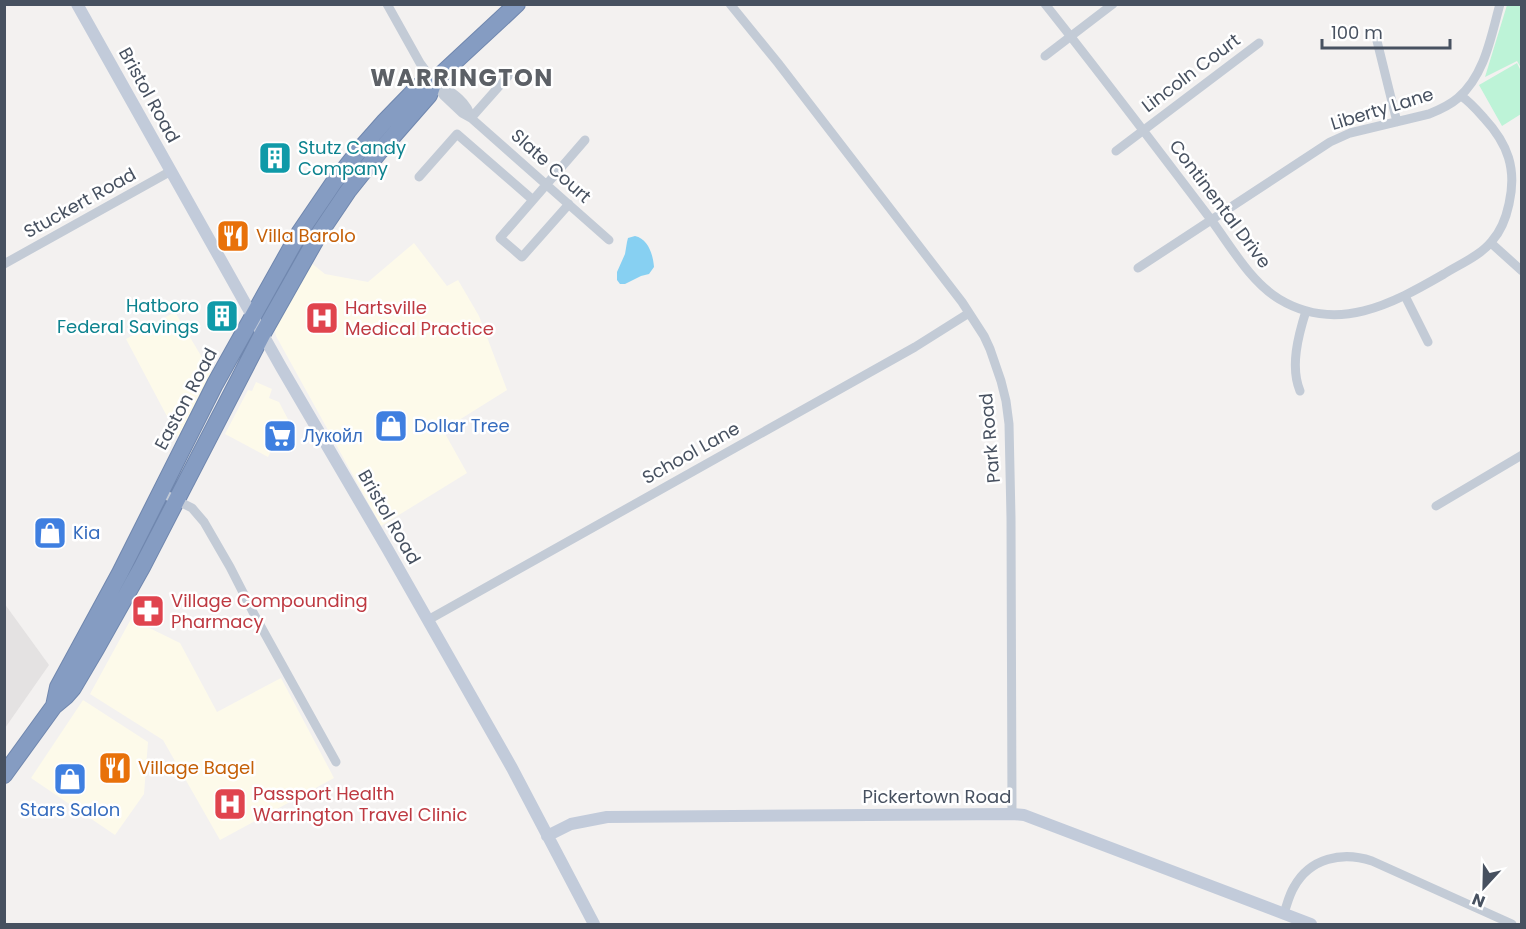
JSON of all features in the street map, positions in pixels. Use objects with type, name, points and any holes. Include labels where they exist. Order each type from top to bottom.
[{"type":"highway","name":"Easton Road","points":[[54,706],[58,687],[120,573],[216,384],[300,232],[334,182],[388,117],[419,86],[434,81],[517,4]]},
{"type":"highway","name":"Easton Road","points":[[4,775],[54,706],[66,696],[79,678],[142,567],[262,333],[298,269],[334,211],[380,151],[429,95],[434,81]]},
{"type":"main road","name":"Bristol Road","points":[[77,4],[262,333],[512,768],[594,924]]},
{"type":"main road","name":"Pickertown Road","points":[[547,836],[571,824],[607,817],[1024,815],[1311,924]]},
{"type":"street","name":"Slate Court","points":[[387,4],[420,63],[434,81],[468,106],[471,118],[609,240]]},
{"type":"street","name":"Park Road","points":[[730,4],[778,63],[969,313],[990,349],[1001,381],[1009,424],[1012,814]]},
{"type":"street","name":"Continental Drive","points":[[1045,4],[1212,220],[1253,277],[1278,298],[1306,311],[1334,315],[1354,314],[1368,310],[1405,296],[1476,255],[1491,243],[1505,221],[1513,180],[1512,169],[1500,137],[1461,96]]},
{"type":"street","points":[[1045,56],[1113,4]]},
{"type":"street","name":"Liberty Lane","points":[[1138,268],[1330,142],[1350,133],[1430,114],[1461,96],[1481,67],[1500,4]]},
{"type":"street","points":[[1377,41],[1396,122]]},
{"type":"street","name":"Lincoln Court","points":[[1116,151],[1259,43]]},
{"type":"street","points":[[471,118],[510,74]]},
{"type":"street","points":[[419,177],[457,134],[533,200]]},
{"type":"street","points":[[480,154],[494,138]]},
{"type":"street","points":[[568,204],[522,257],[500,238],[585,140]]},
{"type":"street","name":"Stuckert Road","points":[[4,264],[171,171]]},
{"type":"street","points":[[1491,243],[1521,271]]},
{"type":"street","points":[[1405,296],[1428,342]]},
{"type":"street","points":[[1300,392],[1296,377],[1296,358],[1298,337],[1306,311]]},
{"type":"street","name":"School Lane","points":[[428,620],[915,347],[969,313]]},
{"type":"street","points":[[1436,506],[1521,455]]},
{"type":"street","points":[[160,492],[192,508],[204,522],[336,762]]},
{"type":"street","points":[[1284,914],[1293,889],[1305,872],[1327,859],[1351,856],[1372,861],[1512,924]]},
{"type":"shaded area","points":[[414,243],[447,286],[458,280],[479,316],[507,390],[443,430],[467,473],[381,526],[276,336],[274,326],[310,262],[325,274],[368,282]]},
{"type":"shaded area","points":[[175,312],[213,376],[179,439],[126,339]]},
{"type":"shaded area","points":[[256,382],[272,389],[269,398],[279,402],[292,427],[283,444],[276,441],[268,457],[225,434],[248,390],[252,391]]},
{"type":"shaded area","points":[[4,603],[49,665],[5,728],[4,728]]},
{"type":"shaded area","points":[[131,619],[180,643],[217,712],[281,678],[334,778],[220,840],[163,740],[90,694]]},
{"type":"shaded area","points":[[83,700],[148,742],[144,794],[115,835],[31,778]]},
{"type":"green space","points":[[1507,5],[1521,5],[1521,68],[1517,61],[1485,77]]},
{"type":"green space","points":[[1517,63],[1521,71],[1521,114],[1502,126],[1479,85]]},
{"type":"water","points":[[635,236],[643,240],[649,248],[654,267],[649,274],[620,284],[617,280],[617,272],[625,254],[628,238]]},
{"type":"place","name":"Stutz Candy Company","points":[[275,158]]},
{"type":"place","name":"Villa Barolo","points":[[233,236]]},
{"type":"place","name":"Hatboro Federal Savings","points":[[222,316]]},
{"type":"place","name":"Hartsville Medical Practice","points":[[322,318]]},
{"type":"place","name":"Dollar Tree","points":[[391,426]]},
{"type":"place","name":"Лукойл","points":[[280,436]]},
{"type":"place","name":"Kia","points":[[50,533]]},
{"type":"place","name":"Village Compounding Pharmacy","points":[[148,611]]},
{"type":"place","name":"Village Bagel","points":[[115,768]]},
{"type":"place","name":"Stars Salon","points":[[70,779]]},
{"type":"place","name":"Passport Health Warrington Travel Clinic","points":[[230,804]]},
{"type":"district","name":"WARRINGTON","points":[[462,78]]}]
